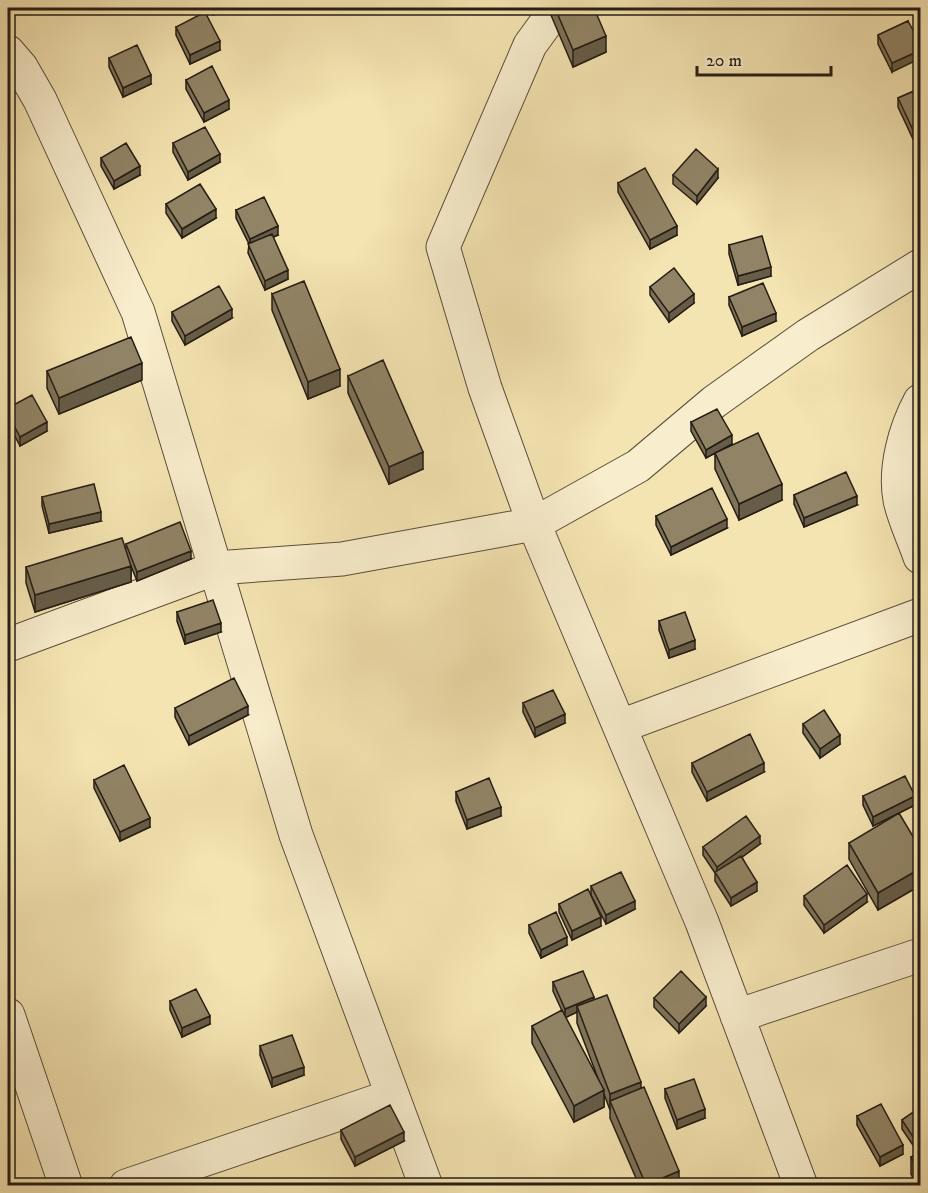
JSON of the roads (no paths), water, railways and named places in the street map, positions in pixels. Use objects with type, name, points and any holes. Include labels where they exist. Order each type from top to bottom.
[{"type":"street","points":[[557,8],[530,45],[443,247],[485,388],[534,524],[702,922],[801,1185]]},
{"type":"street","points":[[8,52],[21,67],[40,100],[138,312],[296,835],[426,1185]]},
{"type":"street","points":[[8,645],[216,568],[342,559],[534,524],[638,466],[714,402],[808,335],[921,266]]},
{"type":"street","points":[[921,401],[915,411],[903,449],[899,473],[900,500],[921,557]]},
{"type":"street","points":[[621,726],[921,615]]},
{"type":"street","points":[[737,1016],[921,955]]},
{"type":"street","points":[[8,1015],[66,1185]]},
{"type":"street","points":[[126,1185],[392,1096]]}]
